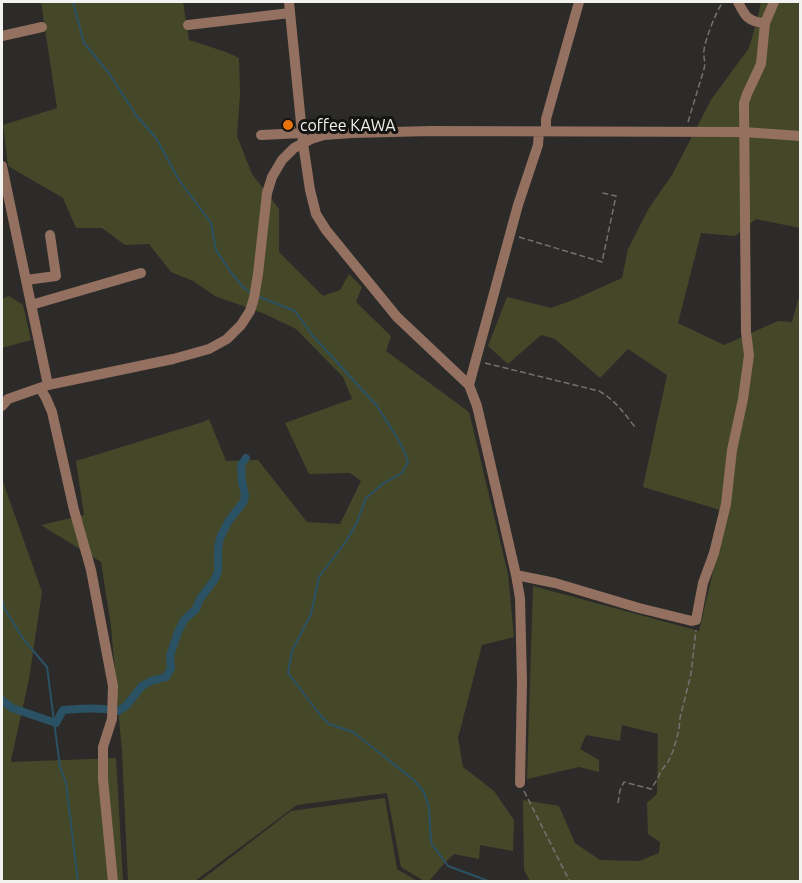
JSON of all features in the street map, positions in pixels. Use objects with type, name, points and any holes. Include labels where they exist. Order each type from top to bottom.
[{"type":"street","points":[[289,2],[303,138],[310,190],[316,214],[326,230],[397,317],[469,385],[477,406],[520,598],[522,671],[520,783]]},
{"type":"street","points":[[469,385],[518,205],[546,119],[579,2]]},
{"type":"street","points":[[738,2],[745,16],[756,23],[765,23]]},
{"type":"street","points":[[516,575],[555,583],[639,608],[696,620],[703,583],[714,553],[726,504],[732,450],[743,399],[749,355],[744,103],[761,64],[765,23],[774,2]]},
{"type":"street","points":[[188,26],[290,13]]},
{"type":"street","points":[[2,36],[42,27]]},
{"type":"street","points":[[261,135],[303,138],[352,133],[744,132],[801,136]]},
{"type":"street","points":[[2,406],[8,399],[44,386],[173,359],[209,349],[219,345],[241,326],[250,312],[257,286],[269,183],[282,160],[303,138]]},
{"type":"street","points":[[2,166],[31,305],[46,398],[52,412],[74,510],[91,570],[113,686],[112,719],[103,747],[103,779],[113,882]]},
{"type":"street","points":[[26,280],[57,276],[50,235]]},
{"type":"street","points":[[31,305],[141,273]]},
{"type":"path","points":[[687,132],[706,62],[704,49],[716,12],[723,2]]},
{"type":"path","points":[[510,234],[602,262],[616,196],[602,192]]},
{"type":"path","points":[[476,360],[599,391],[618,405],[635,427]]},
{"type":"path","points":[[618,803],[624,782],[651,789],[673,752],[691,674],[696,620]]},
{"type":"path","points":[[520,783],[570,882]]},
{"type":"green space","points":[[41,2],[183,2],[189,40],[239,58],[240,95],[237,136],[252,174],[279,209],[279,252],[323,296],[340,290],[349,274],[362,287],[356,302],[391,336],[386,351],[469,412],[508,574],[514,637],[482,645],[458,738],[463,767],[494,791],[514,820],[513,851],[480,845],[479,859],[454,854],[429,881],[424,881],[401,867],[387,793],[297,805],[195,881],[128,881],[122,752],[111,626],[101,562],[41,525],[84,515],[76,461],[209,419],[226,461],[258,460],[307,522],[340,524],[361,481],[350,473],[309,474],[285,423],[352,399],[343,377],[296,329],[265,314],[215,296],[193,281],[171,272],[149,244],[125,245],[102,228],[76,228],[63,198],[8,166],[3,125],[57,108]]},
{"type":"green space","points":[[761,2],[800,2],[800,228],[756,219],[735,236],[701,233],[678,323],[724,345],[778,321],[792,322],[800,293],[800,881],[530,881],[524,870],[523,800],[559,806],[575,843],[600,860],[639,861],[659,853],[660,842],[648,834],[647,803],[657,794],[658,734],[622,725],[620,741],[586,735],[580,749],[599,760],[599,772],[579,767],[527,779],[533,586],[699,631],[727,512],[643,487],[667,375],[628,349],[600,378],[555,339],[541,335],[508,364],[488,346],[507,297],[551,308],[622,278],[628,249],[649,208],[672,175],[711,100],[749,48]]},
{"type":"green space","points":[[9,296],[23,305],[31,340],[2,348],[2,299]]},
{"type":"green space","points":[[2,479],[42,592],[29,679],[11,760],[12,762],[116,758],[123,881],[2,881]]},
{"type":"green space","points":[[385,798],[397,869],[417,881],[200,881],[291,811]]},
{"type":"building","name":"coffee KAWA","points":[[292,119],[295,128],[284,131],[282,121]]},
{"type":"waterway","points":[[73,2],[84,43],[108,72],[136,115],[156,138],[179,180],[211,223],[216,250],[232,274],[245,289],[252,293]]},
{"type":"waterway","points":[[257,296],[295,311],[313,336],[377,406],[398,439],[408,462],[402,473],[384,483],[366,498],[347,540],[319,577],[311,614],[292,651],[288,673],[329,724],[353,732],[415,781],[424,792],[429,808],[431,843],[448,866],[491,882]]},
{"type":"waterway","points":[[2,700],[12,708],[56,723],[63,710],[91,708],[118,711],[126,706],[142,686],[166,677],[171,668],[170,656],[178,632],[184,620],[196,609],[200,599],[215,579],[218,571],[220,538],[228,522],[244,501],[241,465],[246,458]]},
{"type":"waterway","points":[[2,599],[4,608],[24,640],[47,667],[60,767],[66,783],[78,882]]},
{"type":"place","name":"coffee KAWA","points":[[288,125]]}]
